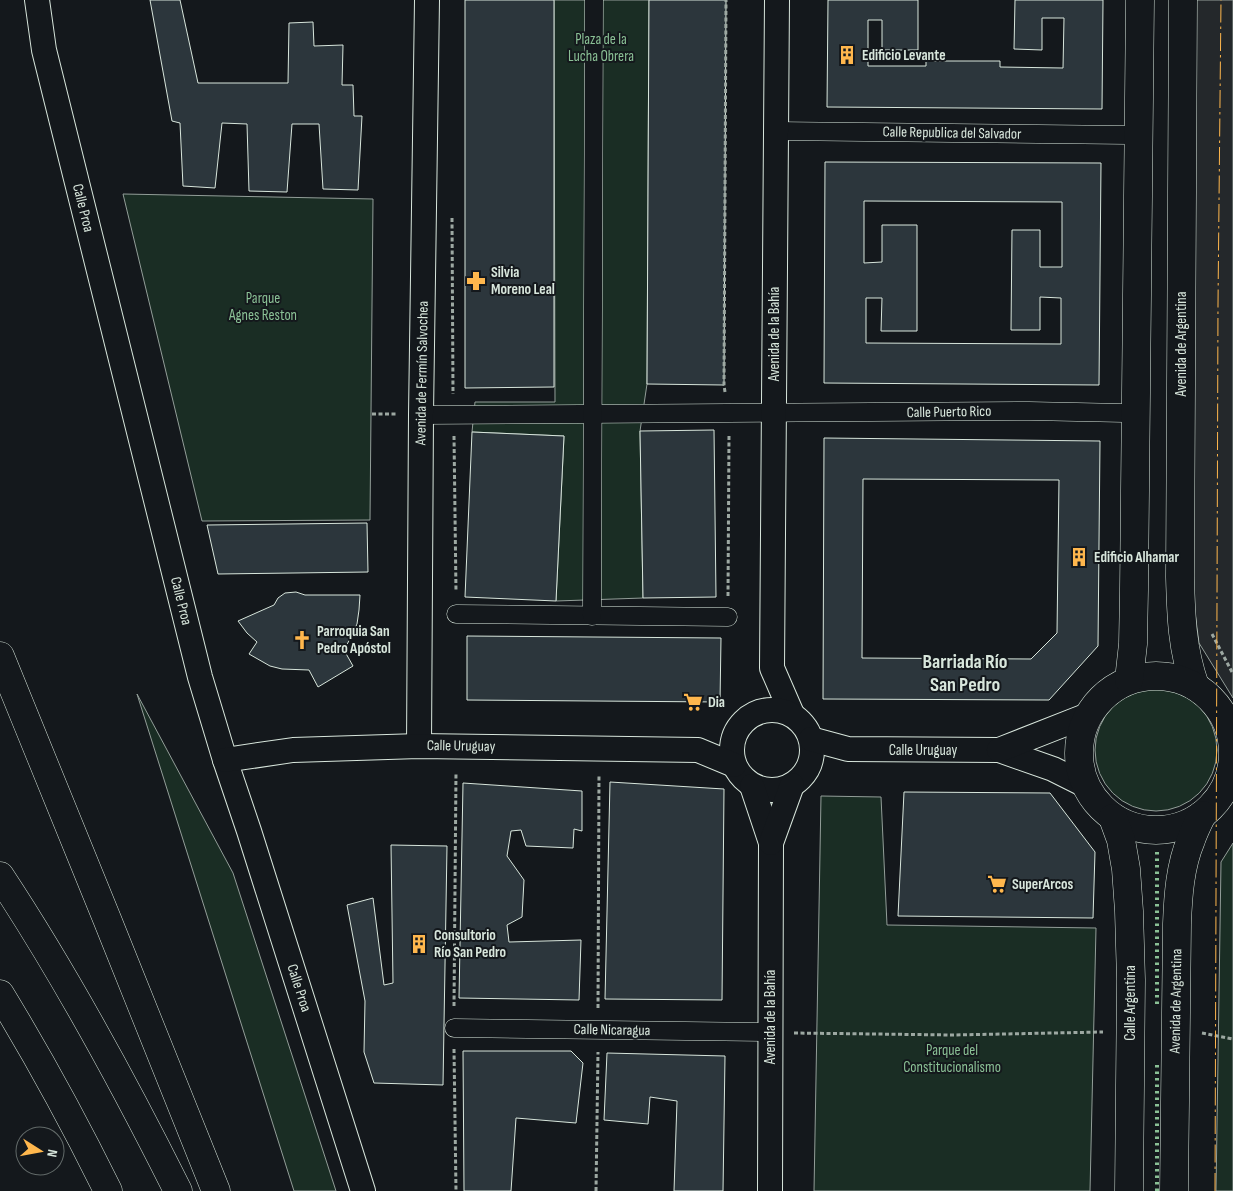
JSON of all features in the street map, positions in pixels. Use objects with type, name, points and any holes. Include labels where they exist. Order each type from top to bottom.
[{"type":"main road","points":[[1129,680],[1134,590],[1140,0]]},
{"type":"main road","name":"Avenida de Argentina","points":[[1183,0],[1180,586],[1184,646],[1195,686]]},
{"type":"main road","points":[[0,656],[216,1191]]},
{"type":"main road","points":[[1146,676],[1164,676],[1182,679],[1195,686],[1212,699],[1220,709],[1232,733],[1231,777],[1218,798],[1202,815],[1181,826],[1158,830],[1135,828],[1113,818],[1096,802],[1085,785],[1082,776],[1078,746],[1088,715],[1105,694],[1129,680],[1146,676]]},
{"type":"main road","name":"Avenida de Argentina","points":[[1174,1191],[1178,896],[1190,841],[1202,815]]},
{"type":"main road","name":"Calle Argentina","points":[[1113,818],[1126,869],[1129,911],[1131,980],[1129,1191]]},
{"type":"main road","points":[[0,876],[28,918],[90,1024],[178,1191]]},
{"type":"main road","points":[[0,994],[17,1021],[79,1134],[108,1191]]},
{"type":"street","name":"Calle Proa","points":[[38,0],[44,50],[200,677],[363,1191]]},
{"type":"street","name":"Avenida de Fermín Salvochea","points":[[420,746],[421,415],[427,0]]},
{"type":"street","points":[[592,616],[594,0]]},
{"type":"street","name":"Avenida de la Bahía","points":[[777,0],[772,668],[792,714]]},
{"type":"street","name":"Calle Republica del Salvador","points":[[776,131],[1128,135]]},
{"type":"street","name":"Calle Puerto Rico","points":[[421,415],[1019,411],[1124,413]]},
{"type":"street","points":[[456,614],[728,617]]},
{"type":"street","name":"Avenida de la Bahía","points":[[751,714],[772,668]]},
{"type":"street","points":[[764,709],[778,709],[792,714],[806,727],[811,739],[812,753],[809,767],[803,776],[792,785],[781,789],[767,790],[752,786],[742,777],[734,765],[731,755],[732,741],[740,723],[751,714],[764,709]]},
{"type":"street","points":[[999,750],[1088,715]]},
{"type":"street","name":"Calle Uruguay","points":[[698,750],[734,735]]},
{"type":"street","name":"Calle Uruguay","points":[[811,739],[848,750],[999,750]]},
{"type":"street","name":"Calle Uruguay","points":[[225,760],[293,750],[456,746],[698,750],[734,765]]},
{"type":"street","name":"Calle Uruguay","points":[[809,767],[848,750]]},
{"type":"street","points":[[999,750],[1053,769],[1085,785]]},
{"type":"street","name":"Avenida de la Bahía","points":[[771,843],[792,785]]},
{"type":"street","name":"Avenida de la Bahía","points":[[752,786],[771,843],[770,1191]]},
{"type":"street","name":"Calle Nicaragua","points":[[454,1028],[770,1032]]},
{"type":"path","points":[[726,0],[724,384],[729,413],[728,617]]},
{"type":"path","points":[[452,217],[456,614]]},
{"type":"path","points":[[456,746],[454,1028],[456,1191]]},
{"type":"path","points":[[596,1191],[599,748]]},
{"type":"path","points":[[817,1034],[953,1036],[1094,1032]]},
{"type":"path","points":[[1205,1033],[1233,1039]]},
{"type":"green space","name":"Plaza de la Lucha Obrera","points":[[554,0],[649,0],[647,384],[640,431],[643,598],[556,601],[564,436],[472,432],[475,402],[555,402]]},
{"type":"green space","name":"Parque Agnes Reston","points":[[123,194],[373,199],[370,520],[202,521]]},
{"type":"green space","points":[[1156,689],[1168,690],[1179,694],[1190,699],[1199,707],[1207,716],[1212,727],[1216,738],[1216,762],[1212,773],[1207,784],[1199,793],[1190,801],[1179,806],[1168,810],[1156,811],[1144,810],[1133,806],[1122,801],[1113,793],[1105,784],[1100,773],[1096,762],[1095,750],[1096,738],[1100,727],[1105,716],[1113,707],[1122,699],[1133,694],[1144,690]]},
{"type":"green space","points":[[137,694],[233,873],[336,1191],[294,1191]]},
{"type":"green space","name":"Parque del Constitucionalismo","points":[[821,796],[881,797],[887,925],[1096,928],[1090,1191],[814,1191]]},
{"type":"green space","points":[[1233,843],[1233,1191],[1216,1191],[1221,862]]},
{"type":"shaded area","points":[[1195,0],[1233,0],[1233,698],[1199,643],[1191,582]]},
{"type":"building","points":[[150,0],[180,0],[198,83],[288,83],[289,23],[313,22],[314,46],[343,45],[342,85],[353,85],[354,116],[362,116],[358,190],[323,189],[319,124],[292,124],[287,192],[249,191],[247,124],[222,123],[215,188],[183,186],[180,123],[172,121]]},
{"type":"building","points":[[465,0],[554,0],[554,387],[465,388]]},
{"type":"building","points":[[649,0],[726,0],[724,385],[647,384]]},
{"type":"building","name":"Edificio Levante","points":[[828,0],[918,0],[918,50],[882,50],[882,20],[868,20],[868,66],[926,66],[926,61],[1000,61],[1000,67],[1063,68],[1064,18],[1042,18],[1042,50],[1014,49],[1015,0],[1103,0],[1102,109],[827,107]]},
{"type":"building","points":[[825,162],[1101,163],[1099,385],[824,383]],"holes":[[[864,201],[1062,202],[1062,267],[1040,267],[1040,230],[1012,230],[1011,330],[1040,330],[1040,297],[1061,298],[1061,344],[866,343],[866,298],[882,298],[881,331],[917,331],[917,225],[882,225],[882,262],[864,263]]]},
{"type":"building","points":[[714,430],[716,597],[643,598],[640,431]]},
{"type":"building","points":[[472,432],[564,436],[556,601],[465,597]]},
{"type":"building","name":"Edificio Alhamar","points":[[824,438],[1100,441],[1098,646],[1049,700],[823,699]],"holes":[[[863,479],[1059,480],[1057,633],[1031,659],[862,658]]]},
{"type":"building","points":[[367,523],[368,572],[218,574],[207,525]]},
{"type":"building","name":"Parroquia San Pedro Apóstol","points":[[296,592],[305,595],[360,595],[357,624],[344,650],[353,666],[318,687],[309,670],[282,669],[270,666],[249,654],[257,642],[238,621],[274,605],[278,598],[285,593]]},
{"type":"building","points":[[467,636],[721,638],[720,702],[467,700]]},
{"type":"building","points":[[610,782],[724,789],[722,1000],[605,999]]},
{"type":"building","points":[[463,783],[582,791],[582,831],[574,829],[573,848],[526,846],[521,830],[511,831],[507,856],[524,880],[522,917],[507,925],[509,942],[581,940],[579,1000],[459,998]]},
{"type":"building","name":"SuperArcos","points":[[904,792],[1050,793],[1095,852],[1093,918],[898,916]]},
{"type":"building","name":"Consultorio Río San Pedro","points":[[391,845],[447,846],[443,1085],[374,1083],[364,1052],[365,1001],[347,905],[373,898],[384,985],[393,983]]},
{"type":"building","points":[[463,1051],[571,1051],[583,1063],[576,1123],[516,1118],[511,1191],[464,1191]]},
{"type":"building","points":[[607,1053],[725,1056],[723,1191],[674,1191],[677,1101],[650,1097],[648,1124],[604,1120]]},
{"type":"hedge","points":[[1157,848],[1157,1004]]},
{"type":"hedge","points":[[1157,1063],[1157,1191]]},
{"type":"power","points":[[1215,1191],[1221,0]]},
{"type":"place","name":"Edificio Levante","points":[[847,55]]},
{"type":"place","name":"Silvia Moreno Leal","points":[[476,281]]},
{"type":"place","name":"Edificio Alhamar","points":[[1079,557]]},
{"type":"place","name":"Parroquia San Pedro Apóstol","points":[[302,640]]},
{"type":"place","name":"Dia","points":[[693,702]]},
{"type":"place","name":"SuperArcos","points":[[997,884]]},
{"type":"place","name":"Consultorio Río San Pedro","points":[[419,944]]},
{"type":"district","name":"Barriada Río San Pedro","points":[[965,674]]}]
